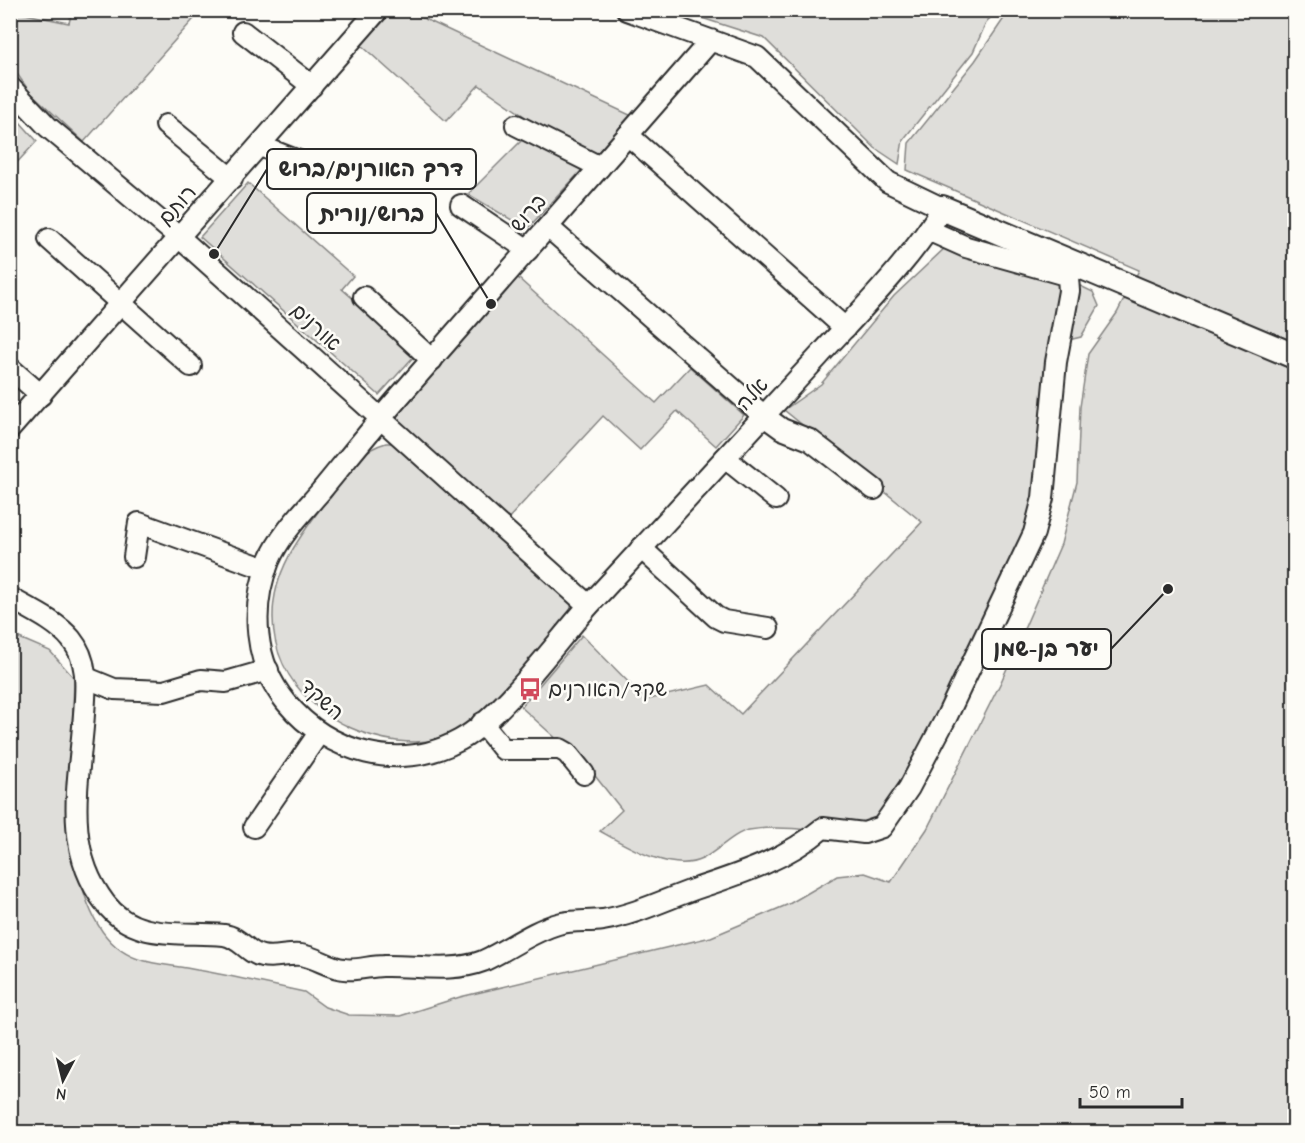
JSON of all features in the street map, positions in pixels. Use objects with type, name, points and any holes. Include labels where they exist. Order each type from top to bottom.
[{"type":"main road","points":[[942,208],[1294,356]]},
{"type":"street","name":"רותם","points":[[10,429],[261,146],[378,10]]},
{"type":"street","points":[[627,10],[757,57],[888,182],[898,189],[942,208]]},
{"type":"street","points":[[243,32],[312,86]]},
{"type":"street","name":"ברוש","points":[[382,417],[711,40]]},
{"type":"street","name":"אורנים","points":[[10,87],[48,127],[180,238],[382,417],[588,605]]},
{"type":"street","points":[[166,125],[232,179]]},
{"type":"street","points":[[516,125],[600,167]]},
{"type":"street","points":[[628,135],[845,328]]},
{"type":"street","points":[[261,146],[332,174]]},
{"type":"street","points":[[461,205],[528,250]]},
{"type":"street","name":"אלה","points":[[588,605],[845,328],[928,230],[942,208]]},
{"type":"street","points":[[548,227],[764,416],[782,429],[810,440],[874,489]]},
{"type":"street","points":[[10,598],[38,613],[69,637],[79,651],[87,678],[77,786],[76,831],[83,862],[94,886],[105,902],[127,923],[142,929],[173,934],[234,937],[260,956],[304,955],[343,969],[467,966],[560,923],[603,920],[652,908],[698,888],[734,877],[776,859],[809,840],[823,828],[864,833],[882,827],[909,788],[947,716],[1034,533],[1043,498],[1056,362],[1070,284],[1068,277],[1062,274],[966,247],[928,230]]},
{"type":"street","points":[[49,239],[192,366]]},
{"type":"street","points":[[364,297],[432,360]]},
{"type":"street","points":[[10,368],[41,395]]},
{"type":"street","name":"השקד","points":[[382,417],[284,536],[266,569],[256,606],[257,628],[268,670],[284,699],[319,733],[336,744],[357,751],[402,756],[427,752],[460,740],[495,713],[588,605]]},
{"type":"street","points":[[725,458],[776,500]]},
{"type":"street","points":[[134,557],[139,523],[266,569]]},
{"type":"street","points":[[641,548],[716,617],[724,621],[768,628]]},
{"type":"street","points":[[87,678],[114,689],[164,691],[201,680],[226,682],[268,670]]},
{"type":"street","points":[[482,723],[503,749],[560,749],[567,753],[584,774]]},
{"type":"street","points":[[254,827],[319,733]]},
{"type":"shaded area","points":[[998,10],[987,21],[973,52],[903,140],[899,164],[875,148],[764,38],[680,11]]},
{"type":"shaded area","points":[[11,11],[69,23],[72,11],[201,11],[84,142],[29,91],[11,65]]},
{"type":"shaded area","points":[[393,11],[408,11],[632,116],[527,229],[468,194],[537,125],[479,85],[446,121],[361,45]]},
{"type":"shaded area","points":[[1009,11],[1294,11],[1294,1132],[11,1132],[10,634],[50,651],[74,678],[71,791],[73,834],[80,876],[92,913],[111,941],[138,959],[145,961],[304,992],[325,1007],[349,1015],[400,1016],[460,997],[711,937],[789,904],[837,876],[865,873],[891,882],[927,829],[1001,682],[1061,544],[1077,482],[1080,407],[1088,354],[1117,313],[1139,270],[907,170],[909,143],[975,61]]},
{"type":"shaded area","points":[[10,111],[37,141],[11,169],[10,169]]},
{"type":"shaded area","points":[[248,183],[353,276],[342,289],[416,354],[379,395],[200,237]]},
{"type":"shaded area","points":[[964,230],[1093,292],[1099,306],[1081,337],[1060,342],[1028,525],[952,697],[879,824],[863,837],[777,828],[749,830],[737,835],[708,856],[690,863],[677,863],[649,856],[600,831],[622,810],[588,767],[521,707],[582,635],[646,700],[709,685],[741,714],[922,522],[784,410],[821,384],[894,296]]},
{"type":"shaded area","points":[[517,277],[656,403],[690,367],[744,415],[716,446],[677,411],[640,450],[603,416],[507,520],[390,414]]},
{"type":"shaded area","points":[[386,443],[395,443],[566,596],[571,604],[571,613],[486,708],[454,733],[434,740],[404,742],[374,736],[351,728],[330,716],[311,702],[296,685],[284,665],[276,642],[273,618],[274,601],[277,585],[289,555],[352,466],[366,452]]},
{"type":"place","name":"דרך האורנים/ברוש","points":[[214,254]]},
{"type":"place","name":"ברוש/נורית","points":[[491,304]]},
{"type":"place","name":"יער בן-שמן","points":[[1168,589]]},
{"type":"place","name":"שקד/האורנים","points":[[530,689]]}]
